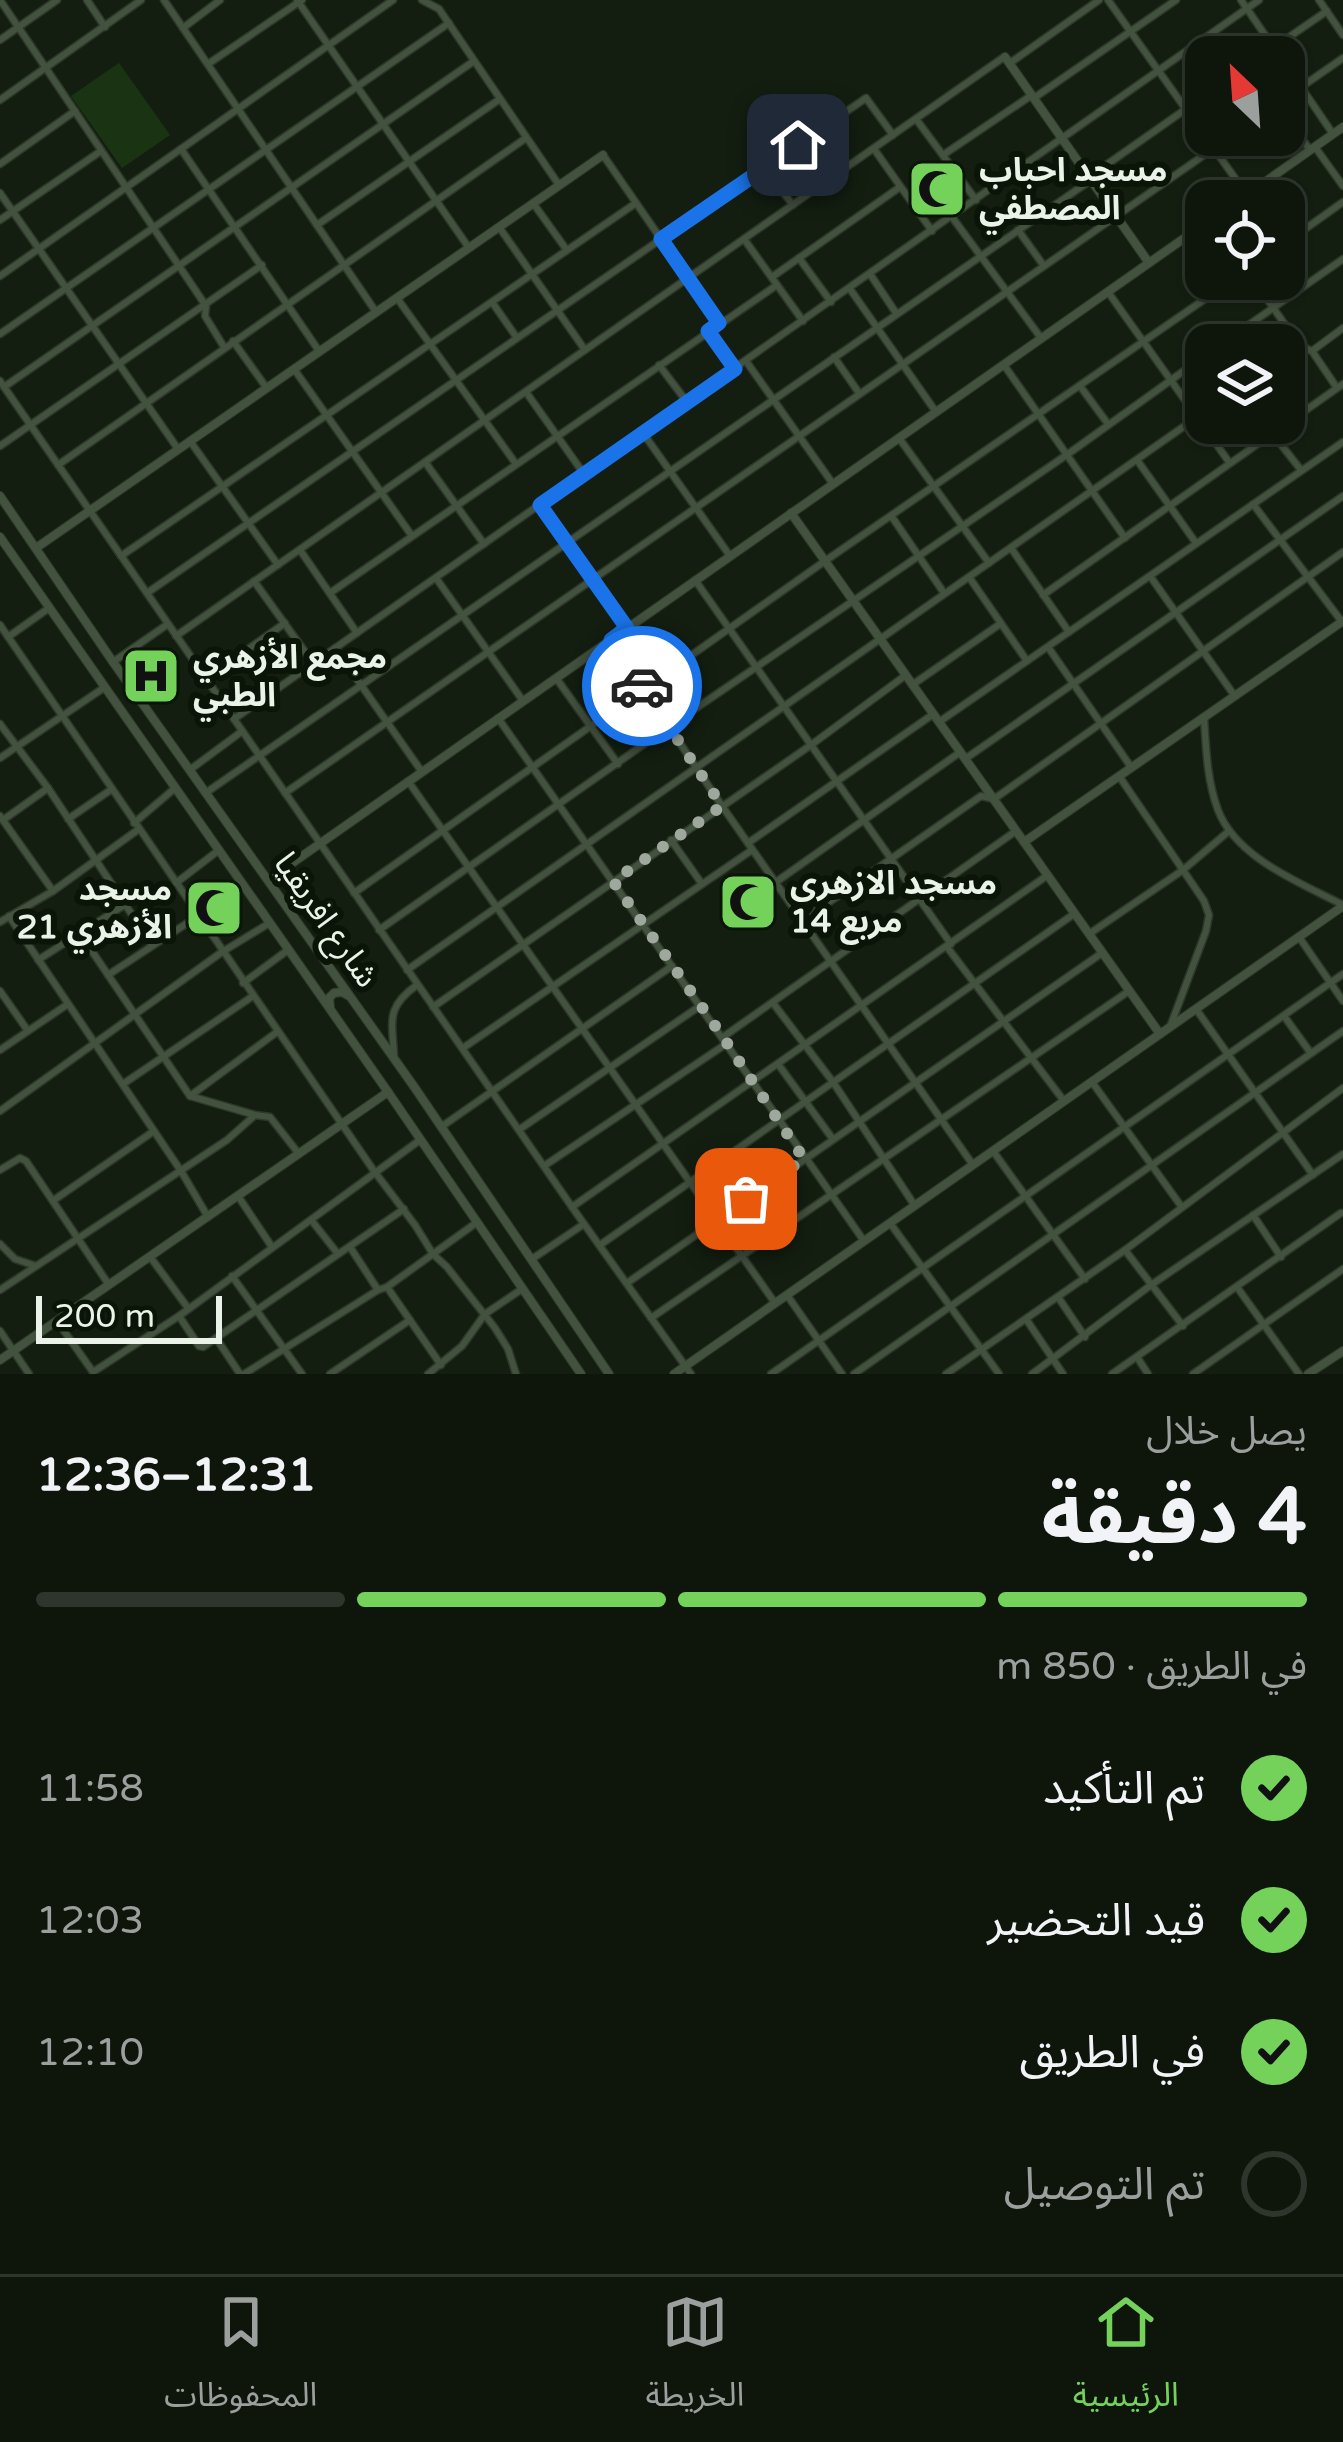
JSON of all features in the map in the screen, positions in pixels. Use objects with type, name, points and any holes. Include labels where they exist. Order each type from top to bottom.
[{"type":"street","points":[[0,0],[206,306],[205,316],[224,347]]},
{"type":"street","points":[[0,40],[57,0]]},
{"type":"street","points":[[86,0],[105,27]]},
{"type":"street","points":[[0,100],[141,0]]},
{"type":"street","points":[[164,0],[376,312]]},
{"type":"street","points":[[183,28],[220,0]]},
{"type":"street","points":[[0,276],[393,0]]},
{"type":"street","points":[[422,0],[435,5],[559,185]]},
{"type":"street","points":[[176,636],[916,119],[1099,0]]},
{"type":"street","points":[[1108,0],[1185,108]]},
{"type":"street","points":[[943,155],[1175,0]]},
{"type":"street","points":[[1241,0],[1266,36]]},
{"type":"street","points":[[1207,36],[1259,0]]},
{"type":"street","points":[[1319,0],[1343,34]]},
{"type":"street","points":[[208,64],[299,1],[469,248]]},
{"type":"street","points":[[1291,36],[1327,11]]},
{"type":"street","points":[[0,334],[448,23]]},
{"type":"street","points":[[234,719],[1185,52]]},
{"type":"street","points":[[1305,84],[1343,58]]},
{"type":"street","points":[[1008,60],[1149,263]]},
{"type":"street","points":[[474,61],[2,384],[688,1370]]},
{"type":"street","points":[[1305,93],[1333,134]]},
{"type":"street","points":[[147,593],[866,98],[893,135]]},
{"type":"street","points":[[317,225],[500,99]]},
{"type":"street","points":[[207,792],[1185,110]]},
{"type":"street","points":[[0,164],[75,111]]},
{"type":"street","points":[[916,119],[976,200]]},
{"type":"street","points":[[1268,180],[1343,127]]},
{"type":"street","points":[[58,465],[526,138]]},
{"type":"street","points":[[1305,139],[1343,186]]},
{"type":"street","points":[[874,148],[932,231]]},
{"type":"street","points":[[181,149],[319,351]]},
{"type":"street","points":[[0,220],[101,150]]},
{"type":"street","points":[[36,548],[603,154],[719,323]]},
{"type":"street","points":[[285,794],[1203,156]]},
{"type":"street","points":[[764,169],[793,205]]},
{"type":"street","points":[[330,593],[708,331],[899,187]]},
{"type":"street","points":[[0,193],[178,449]]},
{"type":"street","points":[[121,556],[636,202]]},
{"type":"street","points":[[1305,229],[1343,202]]},
{"type":"street","points":[[533,203],[567,250]]},
{"type":"street","points":[[952,218],[1042,338]]},
{"type":"street","points":[[499,227],[585,350]]},
{"type":"street","points":[[1018,230],[1044,266]]},
{"type":"street","points":[[268,880],[1185,238]]},
{"type":"street","points":[[744,239],[803,321]]},
{"type":"street","points":[[799,258],[831,302]]},
{"type":"street","points":[[1250,324],[1343,259]]},
{"type":"street","points":[[0,446],[262,266]]},
{"type":"street","points":[[870,274],[896,313]]},
{"type":"street","points":[[850,289],[936,412]]},
{"type":"street","points":[[1108,292],[1185,401]]},
{"type":"street","points":[[397,298],[516,464]]},
{"type":"street","points":[[354,893],[1204,300]]},
{"type":"street","points":[[1269,300],[1285,324]]},
{"type":"street","points":[[492,302],[518,338]]},
{"type":"street","points":[[1312,351],[1343,328]]},
{"type":"street","points":[[708,331],[735,369]]},
{"type":"street","points":[[233,341],[266,387]]},
{"type":"street","points":[[1305,348],[1340,386],[1305,410]]},
{"type":"street","points":[[834,357],[860,394]]},
{"type":"street","points":[[746,361],[833,484]]},
{"type":"street","points":[[659,364],[687,403]]},
{"type":"street","points":[[1004,364],[1125,538]]},
{"type":"street","points":[[293,369],[412,536]]},
{"type":"street","points":[[380,930],[1185,370]]},
{"type":"street","points":[[1080,386],[1108,424]]},
{"type":"street","points":[[526,392],[584,474]]},
{"type":"street","points":[[407,970],[1185,426]]},
{"type":"street","points":[[643,433],[730,556]]},
{"type":"street","points":[[899,438],[989,563]]},
{"type":"street","points":[[190,441],[278,565]]},
{"type":"street","points":[[463,1048],[702,884],[838,781],[1027,662],[1343,442]]},
{"type":"street","points":[[1216,444],[1229,463]]},
{"type":"street","points":[[1043,595],[1256,444]]},
{"type":"street","points":[[1281,444],[1301,470]]},
{"type":"street","points":[[1137,460],[1196,543]]},
{"type":"street","points":[[425,462],[484,544]]},
{"type":"street","name":"شارع افريقيا","points":[[0,496],[609,1374]]},
{"type":"street","points":[[776,882],[1343,496]]},
{"type":"street","points":[[1024,842],[1342,621],[1253,504]]},
{"type":"street","points":[[540,505],[627,628]]},
{"type":"street","points":[[791,514],[1130,991],[1165,1031]]},
{"type":"street","points":[[892,517],[945,594]]},
{"type":"street","name":"شارع افريقيا","points":[[0,538],[580,1374]]},
{"type":"street","points":[[1011,548],[1069,632]]},
{"type":"street","points":[[300,550],[357,633]]},
{"type":"street","points":[[802,921],[981,796],[994,799],[1343,552]]},
{"type":"street","points":[[1150,576],[1235,696]]},
{"type":"street","points":[[969,577],[1027,662]]},
{"type":"street","points":[[436,578],[523,701]]},
{"type":"street","points":[[695,580],[949,946],[1064,1101]]},
{"type":"street","points":[[254,581],[313,663]]},
{"type":"street","points":[[8,637],[50,608]]},
{"type":"street","points":[[206,679],[285,623]]},
{"type":"street","points":[[113,662],[168,624]]},
{"type":"street","points":[[912,685],[1000,624]]},
{"type":"street","points":[[1,627],[374,1171],[433,1254],[484,1314],[508,1349],[516,1374]]},
{"type":"street","points":[[611,640],[974,1165]]},
{"type":"street","points":[[1048,646],[1131,768]]},
{"type":"street","points":[[335,648],[422,772]]},
{"type":"street","points":[[434,1007],[906,675]]},
{"type":"street","points":[[556,678],[618,764]]},
{"type":"street","points":[[0,758],[104,687]]},
{"type":"street","points":[[674,1374],[688,1370],[775,1303],[1343,906],[1258,856],[1229,831],[1216,808],[1204,717]]},
{"type":"street","points":[[498,718],[864,1241]]},
{"type":"street","points":[[0,724],[152,945]]},
{"type":"street","points":[[191,769],[242,731]]},
{"type":"street","points":[[1119,776],[1209,915],[1165,1031]]},
{"type":"street","points":[[408,781],[775,1303]]},
{"type":"street","points":[[48,788],[1,818],[53,891]]},
{"type":"street","points":[[68,819],[112,789]]},
{"type":"street","points":[[0,922],[53,891],[136,826],[174,789]]},
{"type":"street","points":[[544,1166],[1016,831]]},
{"type":"street","points":[[1090,934],[1183,870],[1229,831]]},
{"type":"street","points":[[671,840],[702,884]]},
{"type":"street","points":[[176,884],[218,850]]},
{"type":"street","points":[[572,1207],[1048,875]]},
{"type":"street","points":[[38,960],[126,904]]},
{"type":"street","points":[[600,1245],[1075,913]]},
{"type":"street","points":[[10,916],[208,1217]]},
{"type":"street","points":[[108,975],[198,916]]},
{"type":"street","points":[[0,1111],[268,924]]},
{"type":"street","points":[[79,932],[190,1096],[270,1117],[298,1154]]},
{"type":"street","points":[[1299,937],[1343,1001]]},
{"type":"street","points":[[244,983],[288,950]]},
{"type":"street","points":[[627,1282],[1103,953]]},
{"type":"street","points":[[306,974],[322,976],[326,963]]},
{"type":"street","points":[[441,1127],[673,966]]},
{"type":"street","points":[[771,1374],[1343,974]]},
{"type":"street","points":[[394,1059],[394,1008],[417,985]]},
{"type":"street","points":[[0,991],[28,1031]]},
{"type":"street","points":[[651,1318],[1130,991]]},
{"type":"street","points":[[331,1011],[331,995],[339,992],[350,997]]},
{"type":"street","points":[[123,1084],[253,996]]},
{"type":"street","points":[[773,1003],[915,1206]]},
{"type":"street","points":[[0,1051],[68,1004]]},
{"type":"street","points":[[520,1129],[700,1005]]},
{"type":"street","points":[[1196,1009],[1313,1175]]},
{"type":"street","points":[[1284,1016],[1311,1054]]},
{"type":"street","points":[[854,1374],[1343,1031]]},
{"type":"street","points":[[190,1096],[277,1032]]},
{"type":"street","points":[[778,1064],[832,1139]]},
{"type":"street","points":[[1092,1082],[1182,1207]]},
{"type":"street","points":[[946,1374],[1342,1091]]},
{"type":"street","points":[[0,1360],[388,1093]]},
{"type":"street","points":[[0,1289],[182,1171],[254,1114]]},
{"type":"street","points":[[54,1200],[154,1132]]},
{"type":"street","points":[[57,1322],[93,1373],[420,1140]]},
{"type":"street","points":[[993,1151],[1084,1279]]},
{"type":"street","points":[[1032,1374],[1343,1154]]},
{"type":"street","points":[[0,1170],[23,1159],[109,1285]]},
{"type":"street","points":[[238,1196],[272,1247]]},
{"type":"street","points":[[179,1316],[203,1347],[404,1209]]},
{"type":"street","points":[[1112,1374],[1342,1214]]},
{"type":"street","points":[[1252,1215],[1280,1257]]},
{"type":"street","points":[[216,1338],[242,1374],[479,1226],[496,1236],[504,1228],[502,1218]]},
{"type":"street","points":[[312,1221],[338,1254]]},
{"type":"street","points":[[890,1223],[999,1374]]},
{"type":"street","points":[[508,1270],[505,1260],[512,1251],[530,1258],[584,1224]]},
{"type":"street","points":[[0,1244],[15,1259],[36,1266]]},
{"type":"street","points":[[350,1247],[441,1365]]},
{"type":"street","points":[[1125,1250],[1183,1326]]},
{"type":"street","points":[[150,1257],[188,1308]]},
{"type":"street","points":[[1193,1374],[1343,1269]]},
{"type":"street","points":[[232,1276],[302,1374]]},
{"type":"street","points":[[1238,1287],[1304,1374],[1343,1351]]},
{"type":"street","points":[[428,1374],[462,1346],[484,1314],[522,1289]]},
{"type":"street","points":[[787,1295],[842,1374]]},
{"type":"street","points":[[1058,1297],[1085,1337]]},
{"type":"street","points":[[1026,1319],[1063,1374]]},
{"type":"street","points":[[330,1374],[410,1320]]},
{"type":"street","points":[[0,1331],[29,1374]]},
{"type":"street","points":[[1137,1357],[1148,1374]]},
{"type":"street","points":[[256,1366],[262,1374]]},
{"type":"green space","points":[[119,63],[170,135],[122,168],[71,96]]},
{"type":"way so far","points":[[642,686],[722,806],[613,881],[804,1159],[746,1199]]},
{"type":"place","name":"مسجد احباب المصطفي","points":[[937,189]]},
{"type":"place","name":"مجمع الأزهري الطبي","points":[[151,676]]},
{"type":"place","name":"مسجد الازهري مربع 14","points":[[748,902]]},
{"type":"place","name":"مسجد الأزهري 21","points":[[214,908]]},
{"type":"route","points":[[642,686],[611,640],[627,628],[540,505],[735,369],[708,331],[719,323],[661,239],[798,145]]}]
